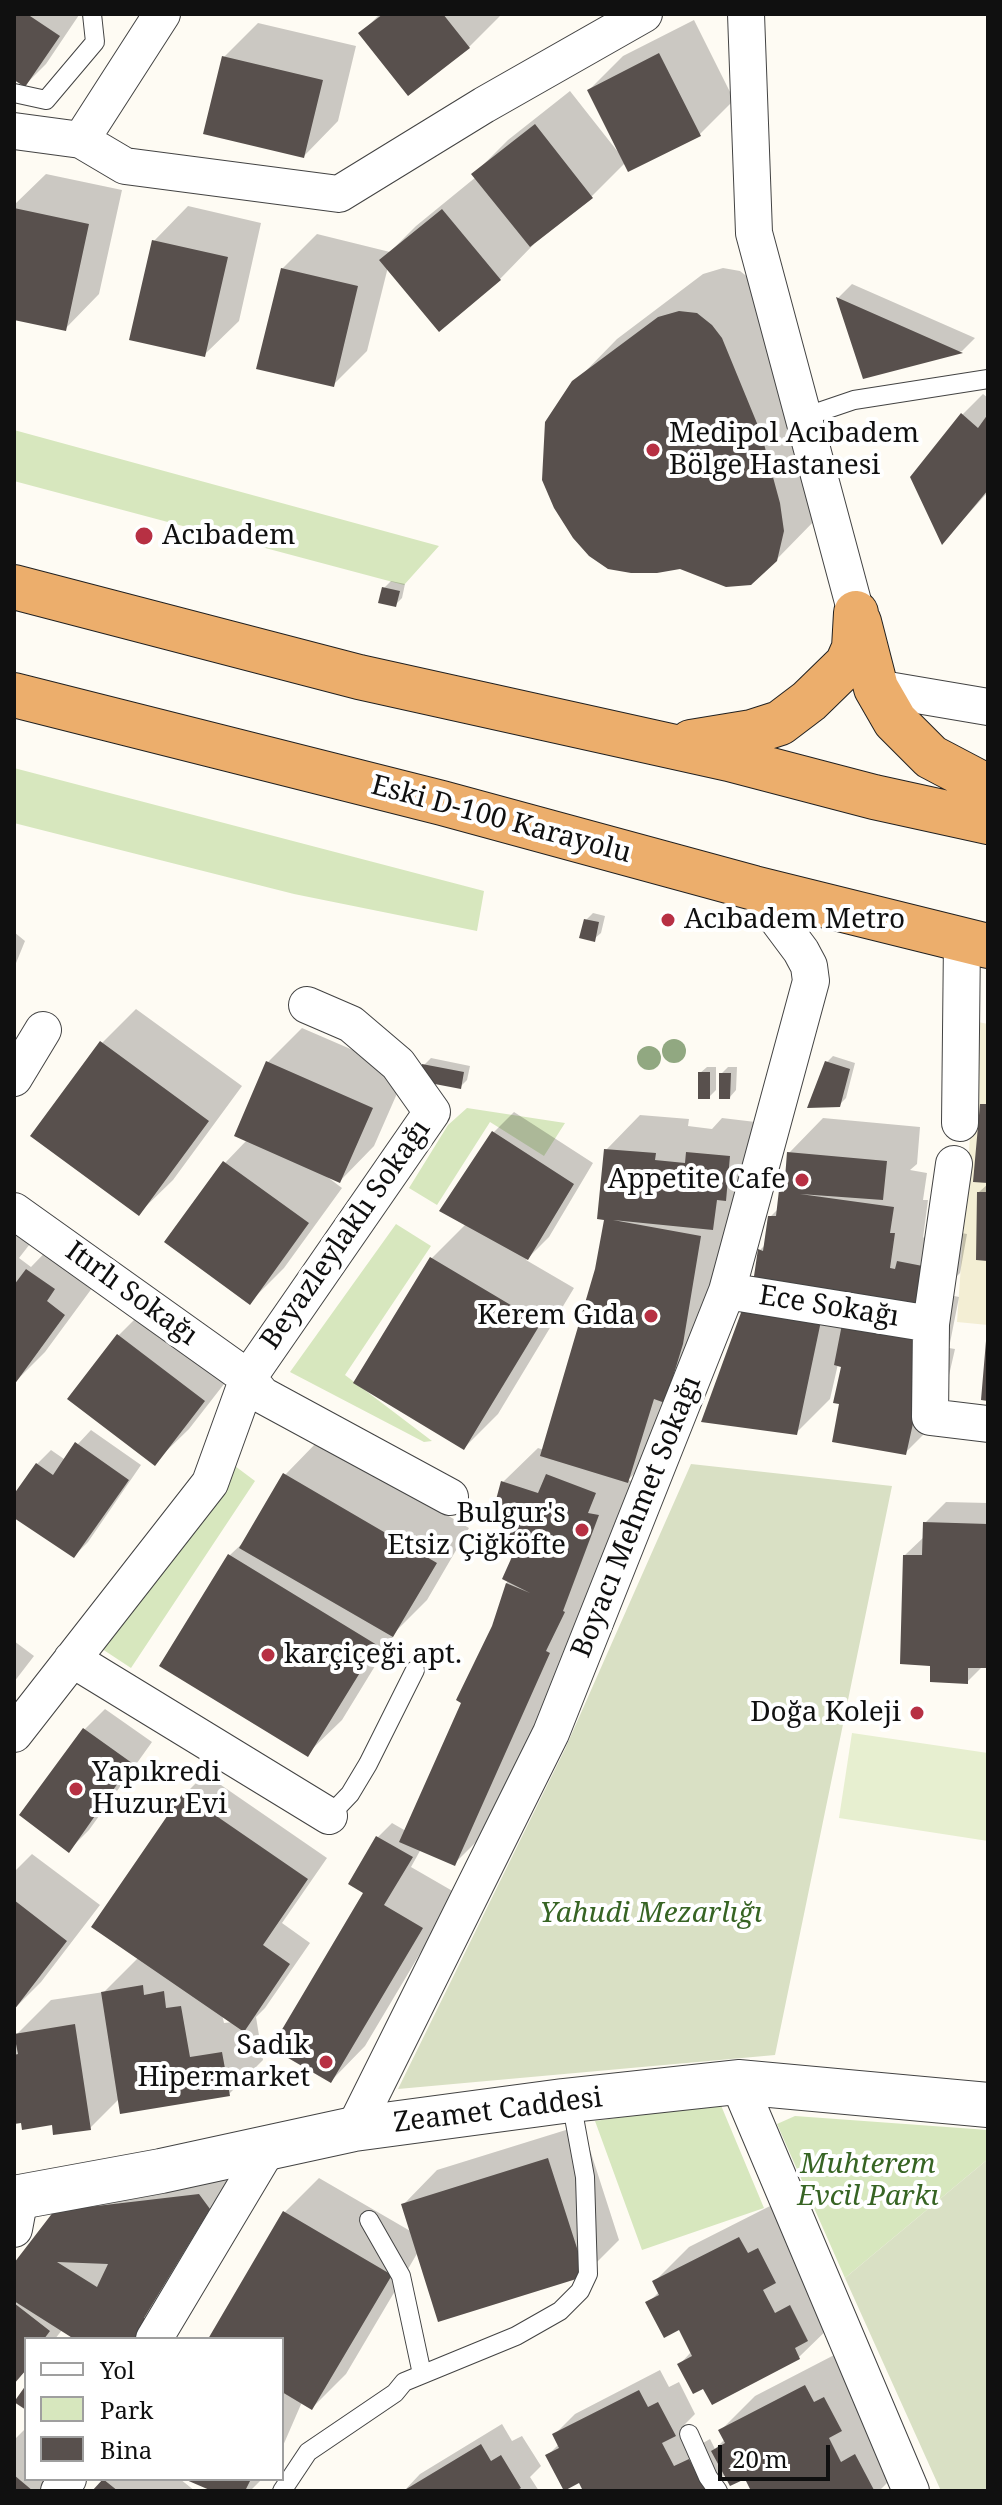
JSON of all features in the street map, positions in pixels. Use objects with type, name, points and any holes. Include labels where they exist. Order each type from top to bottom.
[{"type":"highway","points":[[14,587],[359,677],[667,745],[988,822]]},
{"type":"highway","points":[[856,613],[876,688],[895,721],[931,757],[988,787]]},
{"type":"highway","points":[[667,745],[752,732],[780,723],[825,688],[847,664],[854,648],[856,613]]},
{"type":"highway","name":"Eski D-100 Karayolu","points":[[14,695],[975,943]]},
{"type":"street","points":[[81,140],[162,14]]},
{"type":"street","points":[[14,131],[81,140],[125,166],[339,194],[484,105],[644,14]]},
{"type":"street","points":[[746,14],[754,233],[856,613]]},
{"type":"street","points":[[876,688],[988,707]]},
{"type":"street","name":"Boyacı Mehmet Sokağı","points":[[354,2129],[551,1733],[727,1291],[811,981],[809,966],[788,931],[754,888]]},
{"type":"street","points":[[960,1123],[975,943]]},
{"type":"street","name":"Beyazleylaklı Sokağı","points":[[248,1378],[432,1112],[398,1064],[351,1024],[307,1005]]},
{"type":"street","points":[[14,1078],[43,1030]]},
{"type":"street","points":[[954,1164],[931,1324],[930,1417],[988,1424]]},
{"type":"street","name":"Itırlı Sokağı","points":[[14,1211],[248,1378],[262,1395],[450,1497]]},
{"type":"street","name":"Ece Sokağı","points":[[727,1291],[931,1324]]},
{"type":"street","points":[[14,1734],[210,1483],[248,1378]]},
{"type":"street","points":[[72,1659],[329,1816]]},
{"type":"street","points":[[738,2082],[911,2491]]},
{"type":"street","name":"Zeamet Caddesi","points":[[16,2208],[354,2129],[738,2082],[988,2105]]},
{"type":"street","points":[[155,2337],[268,2148]]},
{"type":"lane","points":[[14,93],[46,100],[95,42],[92,14]]},
{"type":"lane","points":[[804,417],[854,400],[988,379]]},
{"type":"lane","points":[[329,1816],[350,1794],[368,1764],[415,1670]]},
{"type":"lane","points":[[282,2491],[308,2452],[395,2393],[404,2382],[516,2336],[560,2311],[580,2291],[587,2279],[585,2177],[571,2101]]},
{"type":"lane","points":[[369,2220],[401,2276],[422,2374]]},
{"type":"lane","points":[[689,2434],[708,2477],[718,2491]]},
{"type":"shaded area","points":[[978,1022],[988,1024],[988,1325],[957,1322]]},
{"type":"green space","points":[[14,430],[439,546],[404,585],[14,481]]},
{"type":"green space","points":[[14,768],[484,891],[477,931],[294,894],[14,823]]},
{"type":"green space","points":[[467,1108],[565,1123],[544,1156],[490,1122],[437,1205],[409,1188],[448,1125]]},
{"type":"green space","points":[[396,1224],[431,1246],[345,1375],[432,1441],[424,1442],[290,1372]]},
{"type":"green space","points":[[231,1463],[255,1481],[131,1668],[90,1641]]},
{"type":"green space","name":"Yahudi Mezarlığı","points":[[691,1464],[892,1486],[775,2055],[398,2089],[565,1749]]},
{"type":"green space","points":[[852,1733],[988,1753],[988,1841],[839,1818]]},
{"type":"green space","points":[[720,2103],[764,2208],[642,2250],[595,2121]]},
{"type":"green space","name":"Muhterem Evcil Parkı","points":[[795,2116],[988,2130],[988,2159],[845,2278],[777,2124]]},
{"type":"green space","points":[[988,2159],[988,2491],[941,2491],[845,2278]]},
{"type":"building","points":[[14,14],[27,14],[60,36],[25,87],[14,80]]},
{"type":"building","points":[[383,14],[443,14],[470,48],[408,96],[358,33]]},
{"type":"building","points":[[659,53],[701,136],[628,172],[587,90]]},
{"type":"building","points":[[222,56],[323,80],[304,158],[203,134]]},
{"type":"building","points":[[535,124],[593,198],[530,247],[471,174]]},
{"type":"building","points":[[14,208],[89,224],[66,331],[14,320]]},
{"type":"building","points":[[442,209],[501,280],[439,332],[379,260]]},
{"type":"building","points":[[152,240],[228,257],[205,357],[129,340]]},
{"type":"building","points":[[281,268],[358,286],[334,387],[256,369]]},
{"type":"building","points":[[836,297],[963,353],[863,379]]},
{"type":"building","name":"Medipol Acıbadem Bölge Hastanesi","points":[[679,311],[697,313],[722,338],[761,433],[780,503],[784,531],[777,561],[751,585],[726,587],[680,569],[631,573],[608,569],[589,556],[573,538],[554,508],[542,480],[545,422],[572,381],[658,317]]},
{"type":"building","points":[[961,413],[978,428],[988,414],[988,490],[942,545],[910,477]]},
{"type":"building","points":[[382,587],[400,591],[396,607],[378,603]]},
{"type":"building","points":[[584,919],[599,922],[595,942],[579,938]]},
{"type":"building","points":[[100,1041],[209,1121],[139,1216],[30,1136]]},
{"type":"building","points":[[266,1061],[373,1108],[340,1183],[234,1136]]},
{"type":"building","points":[[825,1061],[850,1069],[840,1107],[807,1108]]},
{"type":"building","points":[[422,1064],[464,1072],[461,1089],[419,1081]]},
{"type":"building","points":[[698,1072],[710,1072],[710,1099],[698,1099]]},
{"type":"building","points":[[719,1073],[731,1073],[730,1099],[719,1099]]},
{"type":"building","points":[[980,1104],[988,1104],[988,1183],[973,1182]]},
{"type":"building","points":[[492,1131],[574,1184],[528,1260],[439,1211]]},
{"type":"building","points":[[604,1149],[656,1153],[655,1160],[685,1163],[686,1152],[730,1156],[726,1201],[717,1200],[713,1230],[613,1220],[701,1236],[683,1344],[665,1403],[654,1399],[628,1483],[540,1456],[595,1269],[604,1220],[597,1219]]},
{"type":"building","points":[[787,1152],[887,1161],[883,1200],[800,1194],[894,1207],[890,1233],[895,1233],[890,1268],[895,1269],[897,1261],[933,1268],[926,1310],[753,1283],[758,1249],[763,1251],[768,1216],[776,1216],[779,1190],[784,1192]]},
{"type":"building","points":[[223,1161],[309,1223],[250,1305],[164,1242]]},
{"type":"building","points":[[977,1192],[988,1192],[988,1261],[976,1260]]},
{"type":"building","points":[[430,1257],[541,1323],[464,1450],[353,1383]]},
{"type":"building","points":[[26,1269],[55,1289],[47,1301],[65,1315],[14,1385],[14,1285]]},
{"type":"building","points":[[742,1310],[821,1321],[797,1435],[701,1422]]},
{"type":"building","points":[[844,1314],[926,1331],[922,1383],[906,1455],[832,1442],[839,1404],[833,1403],[841,1367],[834,1365]]},
{"type":"building","points":[[117,1334],[205,1401],[155,1466],[67,1399]]},
{"type":"building","points":[[988,1341],[988,1401],[981,1400]]},
{"type":"building","points":[[75,1442],[129,1480],[74,1558],[14,1518],[14,1494],[36,1463],[53,1475]]},
{"type":"building","points":[[283,1473],[437,1563],[393,1637],[239,1548]]},
{"type":"building","points":[[546,1474],[596,1493],[588,1513],[599,1515],[565,1612],[546,1651],[550,1653],[455,1866],[399,1842],[461,1703],[456,1700],[492,1626],[506,1583],[530,1593],[502,1579],[515,1550],[505,1546],[516,1519],[493,1511],[501,1481],[538,1493]]},
{"type":"building","points":[[923,1522],[988,1524],[988,1668],[968,1668],[968,1684],[930,1682],[930,1666],[900,1664],[903,1555],[922,1555]]},
{"type":"building","name":"karçiçeği apt.","points":[[228,1554],[377,1645],[308,1757],[159,1666]]},
{"type":"building","name":"Yapıkredi Huzur Evi","points":[[83,1728],[132,1763],[69,1853],[19,1815]]},
{"type":"building","points":[[183,1793],[308,1879],[263,1945],[290,1964],[244,2032],[91,1927]]},
{"type":"building","points":[[376,1836],[413,1857],[384,1905],[423,1928],[331,2083],[271,2048],[363,1893],[348,1884]]},
{"type":"building","points":[[14,1900],[67,1941],[14,2010]]},
{"type":"building","points":[[143,1985],[144,1995],[164,1991],[166,2008],[181,2006],[190,2057],[222,2052],[230,2096],[120,2114],[101,1992]]},
{"type":"building","points":[[75,2024],[91,2130],[53,2135],[52,2125],[22,2130],[21,2123],[14,2124],[14,2055],[18,2054],[14,2034]]},
{"type":"building","points":[[548,2158],[586,2276],[438,2322],[401,2204]]},
{"type":"building","points":[[199,2194],[210,2209],[144,2318],[148,2321],[136,2337],[71,2337],[14,2301],[14,2263],[54,2211]],"holes":[[[57,2262],[108,2264],[97,2287]]]},
{"type":"building","points":[[283,2211],[392,2275],[312,2410],[284,2393],[284,2337],[209,2337]]},
{"type":"building","points":[[739,2237],[748,2253],[758,2248],[776,2283],[763,2290],[775,2313],[790,2305],[808,2341],[795,2348],[800,2359],[712,2405],[703,2389],[693,2394],[677,2364],[692,2356],[679,2330],[664,2338],[645,2302],[659,2295],[652,2281]]},
{"type":"building","points":[[14,2303],[50,2331],[46,2337],[24,2337],[24,2372],[14,2384]]},
{"type":"building","points":[[805,2385],[814,2402],[824,2397],[842,2431],[829,2438],[841,2462],[855,2454],[874,2490],[751,2491],[745,2479],[730,2486],[711,2451],[725,2443],[718,2430]]},
{"type":"building","points":[[24,2388],[24,2409],[14,2402]]},
{"type":"building","points":[[639,2390],[648,2407],[658,2402],[676,2436],[662,2443],[674,2466],[689,2459],[706,2491],[583,2491],[579,2483],[564,2491],[545,2455],[559,2448],[552,2434]]},
{"type":"building","points":[[481,2444],[491,2461],[501,2455],[521,2488],[516,2491],[403,2491]]},
{"type":"building","points":[[14,2475],[33,2491],[14,2491]]},
{"type":"building","points":[[101,2481],[106,2481],[118,2491],[92,2491]]},
{"type":"building","points":[[189,2481],[250,2481],[245,2491],[212,2491]]},
{"type":"place","name":"Medipol Acıbadem Bölge Hastanesi","points":[[653,450]]},
{"type":"place","name":"Acıbadem","points":[[144,536]]},
{"type":"place","name":"Acıbadem Metro","points":[[668,920]]},
{"type":"place","name":"Appetite Cafe","points":[[802,1180]]},
{"type":"place","name":"Kerem Gıda","points":[[651,1316]]},
{"type":"place","name":"Bulgur's Etsiz Çiğköfte","points":[[582,1530]]},
{"type":"place","name":"karçiçeği apt.","points":[[268,1655]]},
{"type":"place","name":"Doğa Koleji","points":[[917,1713]]},
{"type":"place","name":"Yapıkredi Huzur Evi","points":[[76,1789]]},
{"type":"place","name":"Sadık Hipermarket","points":[[326,2062]]}]
